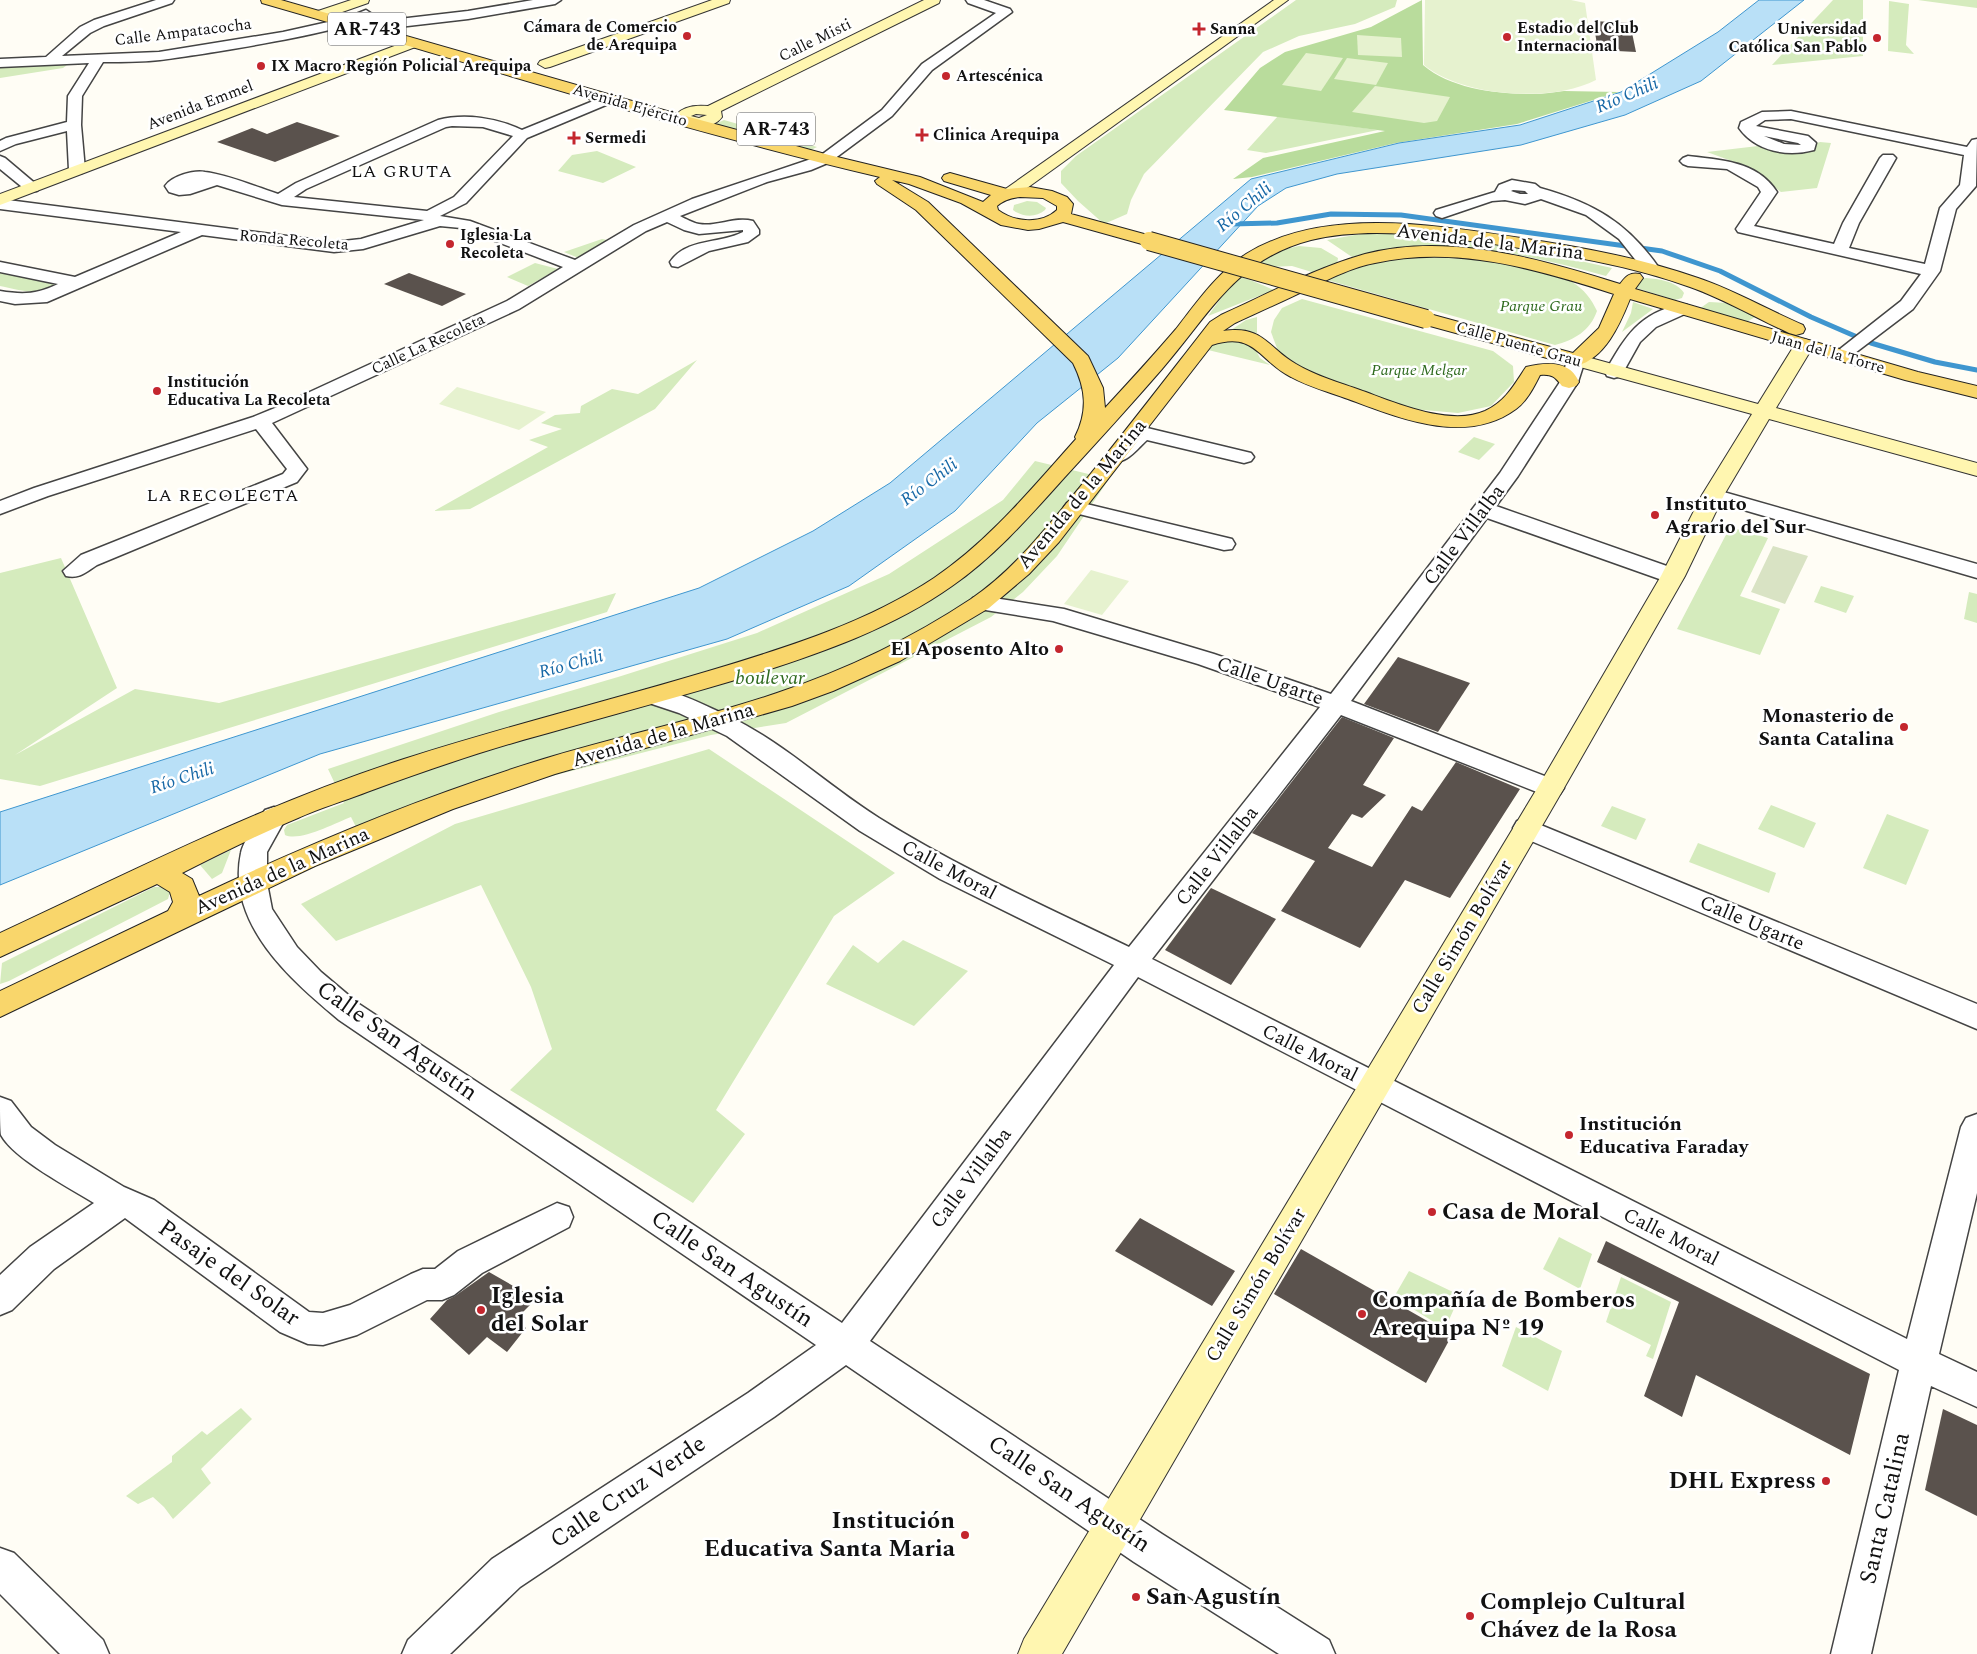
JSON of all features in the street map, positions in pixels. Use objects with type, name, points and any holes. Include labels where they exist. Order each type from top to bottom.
[{"type":"main road","name":"Avenida Ejército","points":[[267,0],[687,121],[823,150],[856,164],[914,180],[950,193],[990,212]]},
{"type":"main road","name":"AR-743","points":[[317,0],[430,32]]},
{"type":"main road","name":"Avenida Ejército","points":[[538,62],[573,72]]},
{"type":"main road","points":[[520,73],[542,72],[548,67],[538,62]]},
{"type":"main road","name":"Avenida Ejército","points":[[676,101],[729,116]]},
{"type":"main road","name":"Avenida Ejército","points":[[823,150],[841,148],[1008,194]]},
{"type":"main road","points":[[823,150],[880,180],[922,206],[1081,360],[1090,377],[1096,395],[1090,429],[1077,450]]},
{"type":"main road","name":"AR-743","points":[[1008,194],[1041,193],[1059,199]]},
{"type":"main road","points":[[990,212],[990,203],[996,198],[1008,194]]},
{"type":"main road","points":[[1059,199],[1066,206],[1065,212],[1061,216]]},
{"type":"main road","name":"AR-743","points":[[990,212],[999,219],[1022,224],[1048,222],[1061,216]]},
{"type":"main road","name":"Calle Puente Grau","points":[[1061,216],[1576,360]]},
{"type":"main road","name":"Avenida de la Marina","points":[[0,946],[274,816],[411,766],[530,729],[655,696],[789,655],[847,633],[896,609],[942,583],[982,552],[1010,525],[1174,344],[1232,275],[1252,257],[1273,246],[1324,233],[1359,229],[1427,231],[1570,251],[1651,268],[1692,281]]},
{"type":"main road","points":[[1293,240],[1311,241],[1337,256]]},
{"type":"main road","name":"Avenida de la Marina","points":[[0,1005],[253,883],[443,802],[546,768],[774,703],[824,685],[891,656],[981,603],[1021,569],[1051,537],[1221,323],[1337,256],[1371,258],[1402,253],[1440,252],[1517,260],[1573,275],[1681,309]]},
{"type":"main road","points":[[1576,360],[1602,336],[1614,316],[1623,291],[1634,278],[1651,268]]},
{"type":"main road","points":[[1573,275],[1597,289],[1610,302],[1614,316]]},
{"type":"main road","name":"Juan del la Torre","points":[[1692,281],[1720,292],[1789,326],[1856,344],[1915,373],[1977,382]]},
{"type":"main road","name":"Juan del la Torre","points":[[1681,309],[1804,345],[1915,373],[1977,392]]},
{"type":"main road","points":[[1206,341],[1230,335],[1249,338],[1262,344],[1273,357],[1305,377],[1398,411],[1440,421],[1473,419],[1501,410],[1513,401],[1533,371],[1555,370],[1564,373],[1569,382]]},
{"type":"main road","points":[[1506,340],[1527,357],[1533,371]]},
{"type":"main road","points":[[747,668],[742,675],[740,684],[742,690],[750,697],[774,703]]},
{"type":"main road","points":[[156,871],[182,886],[187,902],[178,918]]},
{"type":"street","points":[[49,61],[85,30],[99,23],[168,0]]},
{"type":"street","points":[[320,15],[363,0]]},
{"type":"street","points":[[389,20],[487,12],[555,0]]},
{"type":"street","points":[[538,62],[724,0]]},
{"type":"street","name":"Calle Misti","points":[[710,111],[934,0]]},
{"type":"street","points":[[841,148],[887,113],[927,67],[1006,12],[972,0]]},
{"type":"street","points":[[1008,194],[1282,0]]},
{"type":"street","name":"Calle Ampatacocha","points":[[0,62],[159,56],[282,36],[344,23],[366,14]]},
{"type":"street","name":"Avenida Emmel","points":[[0,200],[413,43]]},
{"type":"street","points":[[77,170],[74,125],[75,96],[98,59]]},
{"type":"street","points":[[216,180],[282,200],[434,219],[460,200],[522,135],[608,99]]},
{"type":"street","name":"Calle Misti","points":[[687,121],[704,122],[711,120],[715,117],[715,113],[710,111]]},
{"type":"street","points":[[1746,128],[1746,125],[1762,116],[1791,115],[1974,148],[1968,186],[1948,208],[1932,270],[1907,305],[1856,344]]},
{"type":"street","points":[[282,200],[284,196],[301,186],[443,123],[468,122],[490,125],[512,130],[522,135]]},
{"type":"street","points":[[0,147],[11,141],[74,125]]},
{"type":"street","name":"Calle La Recoleta","points":[[0,508],[41,492],[260,421],[513,305],[640,228],[762,179],[806,166],[823,150]]},
{"type":"street","points":[[1059,199],[1051,188],[1049,178],[1052,169],[1062,157]]},
{"type":"street","points":[[1840,250],[1851,223],[1888,158]]},
{"type":"street","points":[[0,161],[32,188]]},
{"type":"street","points":[[1688,161],[1731,165],[1764,184],[1769,192],[1744,229],[1932,270]]},
{"type":"street","points":[[1442,213],[1490,196],[1506,194],[1503,192],[1504,188],[1512,185],[1524,186],[1592,212],[1631,245],[1651,268]]},
{"type":"street","name":"Ronda Recoleta","points":[[0,204],[334,247],[350,247],[434,219],[464,224],[578,266]]},
{"type":"street","points":[[668,216],[687,226],[703,229],[736,223],[747,224],[752,230],[751,234],[744,238],[701,249],[688,254],[678,262]]},
{"type":"street","points":[[0,296],[15,299],[41,298],[198,231]]},
{"type":"street","points":[[0,267],[77,283]]},
{"type":"street","points":[[1614,372],[1633,339],[1650,323],[1681,309]]},
{"type":"street","name":"Calle Simón Bolívar","points":[[1039,1654],[1674,576],[1713,495],[1804,345]]},
{"type":"street","name":"Calle Puente Grau","points":[[1576,360],[1614,372],[1977,470]]},
{"type":"street","name":"Calle Villalba","points":[[846,1345],[1132,962],[1336,704],[1508,476],[1569,382],[1576,360]]},
{"type":"street","points":[[74,571],[89,560],[290,478],[297,469],[260,421]]},
{"type":"street","points":[[1114,459],[1143,433],[1244,457]]},
{"type":"street","points":[[1713,495],[1977,571]]},
{"type":"street","points":[[1074,508],[1224,544]]},
{"type":"street","points":[[1483,509],[1674,576]]},
{"type":"street","name":"Calle Ugarte","points":[[981,603],[1056,614],[1215,661],[1336,704],[1550,788]]},
{"type":"street","name":"Calle Moral","points":[[655,696],[688,707],[716,720],[766,750],[869,824],[917,855],[1977,1390]]},
{"type":"street","name":"Calle San Agustín","points":[[274,816],[254,852],[253,883],[258,911],[286,955],[311,980],[349,1012],[1114,1525],[1315,1654]]},
{"type":"street","name":"Calle Ugarte","points":[[1526,828],[1977,1017]]},
{"type":"street","name":"Pasaje del Solar","points":[[0,1110],[11,1127],[30,1145],[122,1202],[142,1210],[292,1321],[300,1326],[315,1329],[344,1324],[368,1315],[423,1285],[442,1284],[470,1262],[556,1217]]},
{"type":"street","name":"Santa Catalina","points":[[1855,1652],[1919,1362],[1977,1127]]},
{"type":"street","points":[[0,1299],[18,1278],[41,1259],[122,1202]]},
{"type":"street","name":"Calle Cruz Verde","points":[[422,1654],[506,1573],[761,1405],[846,1345]]},
{"type":"street","points":[[0,1567],[89,1654]]},
{"type":"green space","points":[[1296,0],[1397,0],[1395,7],[1355,24],[1299,36],[1263,52],[1144,174],[1131,200],[1127,214],[1104,224],[1061,183],[1061,171],[1076,156]]},
{"type":"green space","points":[[1422,0],[1423,65],[1447,80],[1475,89],[1519,94],[1564,91],[1619,92],[1517,124],[1396,143],[1252,177],[1233,179],[1263,158],[1385,131],[1224,110],[1260,68],[1285,52],[1371,27]]},
{"type":"green space","name":"Estadio del Club Internacional","points":[[1425,0],[1571,0],[1585,3],[1596,80],[1578,87],[1556,92],[1533,94],[1484,90],[1441,76],[1424,65]]},
{"type":"green space","points":[[1833,0],[1863,0],[1863,56],[1772,65]]},
{"type":"green space","points":[[1918,0],[1977,0],[1977,8],[1925,1]]},
{"type":"green space","points":[[1889,1],[1909,4],[1906,45],[1914,54],[1888,51]]},
{"type":"green space","points":[[1357,35],[1401,38],[1402,57],[1358,55]]},
{"type":"green space","points":[[1306,53],[1343,58],[1321,91],[1282,85]]},
{"type":"green space","points":[[1347,58],[1388,63],[1376,85],[1334,79]]},
{"type":"green space","points":[[67,65],[63,68],[0,78],[0,66]]},
{"type":"green space","points":[[1375,86],[1450,97],[1437,121],[1424,123],[1352,112]]},
{"type":"green space","points":[[1278,116],[1378,130],[1266,153],[1247,150]]},
{"type":"green space","points":[[724,120],[817,147],[811,150],[715,124]]},
{"type":"green space","points":[[1820,142],[1831,143],[1817,188],[1781,192],[1748,167],[1707,152],[1758,146],[1794,151]]},
{"type":"green space","points":[[597,151],[636,167],[603,183],[558,171],[572,155]]},
{"type":"green space","points":[[1027,201],[1037,202],[1046,208],[1041,213],[1029,216],[1013,210],[1014,205]]},
{"type":"green space","points":[[1366,233],[1397,234],[1489,244],[1612,268],[1606,276],[1528,257],[1474,248],[1448,246],[1394,248],[1352,257],[1327,240]]},
{"type":"green space","points":[[602,239],[612,241],[581,259],[564,252]]},
{"type":"green space","points":[[1299,246],[1321,248],[1338,258],[1337,265],[1315,273],[1292,266],[1269,267],[1256,262],[1272,252]]},
{"type":"green space","name":"Parque Grau","points":[[1413,257],[1495,261],[1517,264],[1556,274],[1580,288],[1593,303],[1597,311],[1590,324],[1580,334],[1555,345],[1327,280],[1358,267]]},
{"type":"green space","points":[[535,263],[558,269],[528,286],[507,277]]},
{"type":"green space","points":[[0,273],[57,284],[52,289],[45,291],[22,291],[0,286]]},
{"type":"green space","points":[[1241,277],[1274,290],[1208,316],[1224,294]]},
{"type":"green space","points":[[1646,278],[1672,283],[1684,293],[1682,298],[1675,300],[1633,287],[1637,279]]},
{"type":"green space","name":"Parque Melgar","points":[[1302,299],[1493,351],[1513,366],[1514,382],[1491,406],[1458,413],[1412,409],[1310,373],[1278,351],[1271,332],[1274,320],[1282,308]]},
{"type":"green space","points":[[1633,302],[1653,309],[1622,332],[1631,313]]},
{"type":"green space","points":[[1709,302],[1728,303],[1755,317],[1745,323],[1699,309]]},
{"type":"green space","points":[[1257,317],[1257,333],[1231,330],[1246,320]]},
{"type":"green space","points":[[1233,338],[1254,347],[1260,358],[1270,365],[1208,350],[1215,342]]},
{"type":"green space","points":[[697,360],[655,409],[470,509],[434,511],[548,447],[529,440],[562,429],[541,423],[555,415],[580,413],[581,406],[612,389],[638,394]]},
{"type":"green space","points":[[457,387],[546,412],[519,430],[439,404]]},
{"type":"green space","points":[[1474,437],[1495,444],[1479,460],[1458,452]]},
{"type":"green space","name":"boulevar","points":[[1035,461],[1109,479],[1057,556],[1023,592],[991,617],[786,723],[711,735],[552,776],[444,809],[365,845],[351,817],[308,834],[299,836],[285,835],[284,830],[287,825],[344,803],[328,769],[499,712],[757,633],[889,574],[1003,500]]},
{"type":"green space","points":[[1730,527],[1768,538],[1740,596],[1780,609],[1760,655],[1677,629]]},
{"type":"green space","points":[[1773,546],[1808,556],[1785,604],[1751,592]]},
{"type":"green space","points":[[61,558],[117,688],[15,755],[135,689],[219,703],[616,593],[607,612],[40,786],[0,779],[0,573]]},
{"type":"green space","points":[[1091,570],[1129,581],[1102,615],[1064,604]]},
{"type":"green space","points":[[1821,586],[1854,596],[1846,613],[1814,602]]},
{"type":"green space","points":[[1969,592],[1977,594],[1977,623],[1964,619]]},
{"type":"green space","points":[[709,749],[895,873],[834,916],[716,1110],[745,1134],[693,1203],[510,1090],[552,1049],[531,987],[481,885],[336,941],[301,904],[455,824]]},
{"type":"green space","points":[[1771,805],[1816,823],[1804,848],[1758,829]]},
{"type":"green space","points":[[1612,806],[1646,819],[1636,840],[1601,826]]},
{"type":"green space","points":[[1887,814],[1929,830],[1906,885],[1863,868]]},
{"type":"green space","points":[[1698,843],[1776,873],[1769,893],[1689,862]]},
{"type":"green space","points":[[231,850],[222,873],[212,879],[200,865]]},
{"type":"green space","points":[[154,887],[161,887],[170,892],[168,899],[0,984],[2,963]]},
{"type":"green space","points":[[903,940],[968,971],[914,1026],[826,984],[853,945],[878,963]]},
{"type":"green space","points":[[1559,1237],[1592,1254],[1580,1289],[1543,1269]]},
{"type":"green space","points":[[1409,1271],[1453,1292],[1452,1298],[1457,1302],[1445,1329],[1394,1297]]},
{"type":"green space","points":[[1621,1277],[1671,1302],[1653,1359],[1646,1356],[1651,1345],[1606,1322]]},
{"type":"green space","points":[[1516,1327],[1562,1351],[1548,1391],[1502,1366]]},
{"type":"green space","points":[[241,1408],[252,1419],[201,1469],[211,1483],[173,1519],[153,1497],[138,1504],[126,1496],[172,1462],[172,1456],[202,1431],[207,1435]]},
{"type":"water","name":"Río Chili","points":[[1759,0],[1804,0],[1701,81],[1625,115],[1521,145],[1337,174],[1286,188],[1258,206],[1118,358],[1037,423],[955,511],[849,586],[727,639],[320,754],[0,885],[0,812],[699,588],[813,531],[890,483],[1251,179],[1399,143],[1520,125],[1621,92],[1718,32]]},
{"type":"building","points":[[1593,21],[1630,23],[1636,52],[1598,50]]},
{"type":"building","points":[[297,122],[340,136],[275,162],[217,142],[252,128],[267,134]]},
{"type":"building","points":[[409,273],[466,294],[442,306],[384,284]]},
{"type":"building","points":[[1398,657],[1470,683],[1438,732],[1364,704]]},
{"type":"building","points":[[1342,717],[1394,738],[1363,785],[1386,795],[1362,818],[1352,814],[1328,848],[1372,867],[1412,806],[1422,811],[1456,762],[1520,789],[1450,898],[1405,880],[1360,948],[1281,911],[1315,861],[1252,833]]},
{"type":"building","points":[[1211,888],[1276,919],[1231,985],[1165,950]]},
{"type":"building","points":[[1140,1218],[1235,1271],[1212,1306],[1115,1251]]},
{"type":"building","points":[[1606,1241],[1870,1374],[1850,1455],[1696,1375],[1682,1417],[1644,1396],[1679,1302],[1597,1262]]},
{"type":"building","name":"Compañía de Bomberos Arequipa Nº 19","points":[[1301,1249],[1452,1335],[1426,1383],[1274,1294]]},
{"type":"building","name":"Iglesia del Solar","points":[[489,1272],[536,1299],[515,1320],[526,1328],[507,1352],[487,1337],[469,1355],[430,1319],[447,1300]]},
{"type":"building","points":[[1943,1409],[1977,1425],[1977,1516],[1925,1490]]},
{"type":"waterway","name":"Río Chili","points":[[1231,224],[1277,223],[1331,214],[1401,215],[1662,251],[1720,271],[1811,317],[1871,343],[1935,362],[1977,370]]},
{"type":"place","name":"Sanna","points":[[1199,29]]},
{"type":"place","name":"Cámara de Comercio de Arequipa","points":[[687,36]]},
{"type":"place","name":"Estadio del Club Internacional","points":[[1507,37]]},
{"type":"place","name":"Universidad Católica San Pablo","points":[[1877,38]]},
{"type":"place","name":"IX Macro Región Policial Arequipa","points":[[261,66]]},
{"type":"place","name":"Artescénica","points":[[946,76]]},
{"type":"place","name":"Clinica Arequipa","points":[[922,135]]},
{"type":"place","name":"Sermedi","points":[[574,138]]},
{"type":"place","name":"Iglesia La Recoleta","points":[[450,244]]},
{"type":"place","name":"Institución Educativa La Recoleta","points":[[157,391]]},
{"type":"place","name":"Instituto Agrario del Sur","points":[[1655,515]]},
{"type":"place","name":"El Aposento Alto","points":[[1059,649]]},
{"type":"place","name":"Monasterio de Santa Catalina","points":[[1904,727]]},
{"type":"place","name":"Institución Educativa Faraday","points":[[1569,1135]]},
{"type":"place","name":"Casa de Moral","points":[[1432,1212]]},
{"type":"place","name":"Iglesia del Solar","points":[[481,1310]]},
{"type":"place","name":"Compañía de Bomberos Arequipa Nº 19","points":[[1362,1314]]},
{"type":"place","name":"DHL Express","points":[[1826,1481]]},
{"type":"place","name":"Institución Educativa Santa Maria","points":[[965,1535]]},
{"type":"place","name":"San Agustín","points":[[1136,1597]]},
{"type":"place","name":"Complejo Cultural Chávez de la Rosa","points":[[1470,1616]]},
{"type":"district","name":"LA GRUTA","points":[[402,171]]},
{"type":"district","name":"LA RECOLECTA","points":[[223,495]]}]
